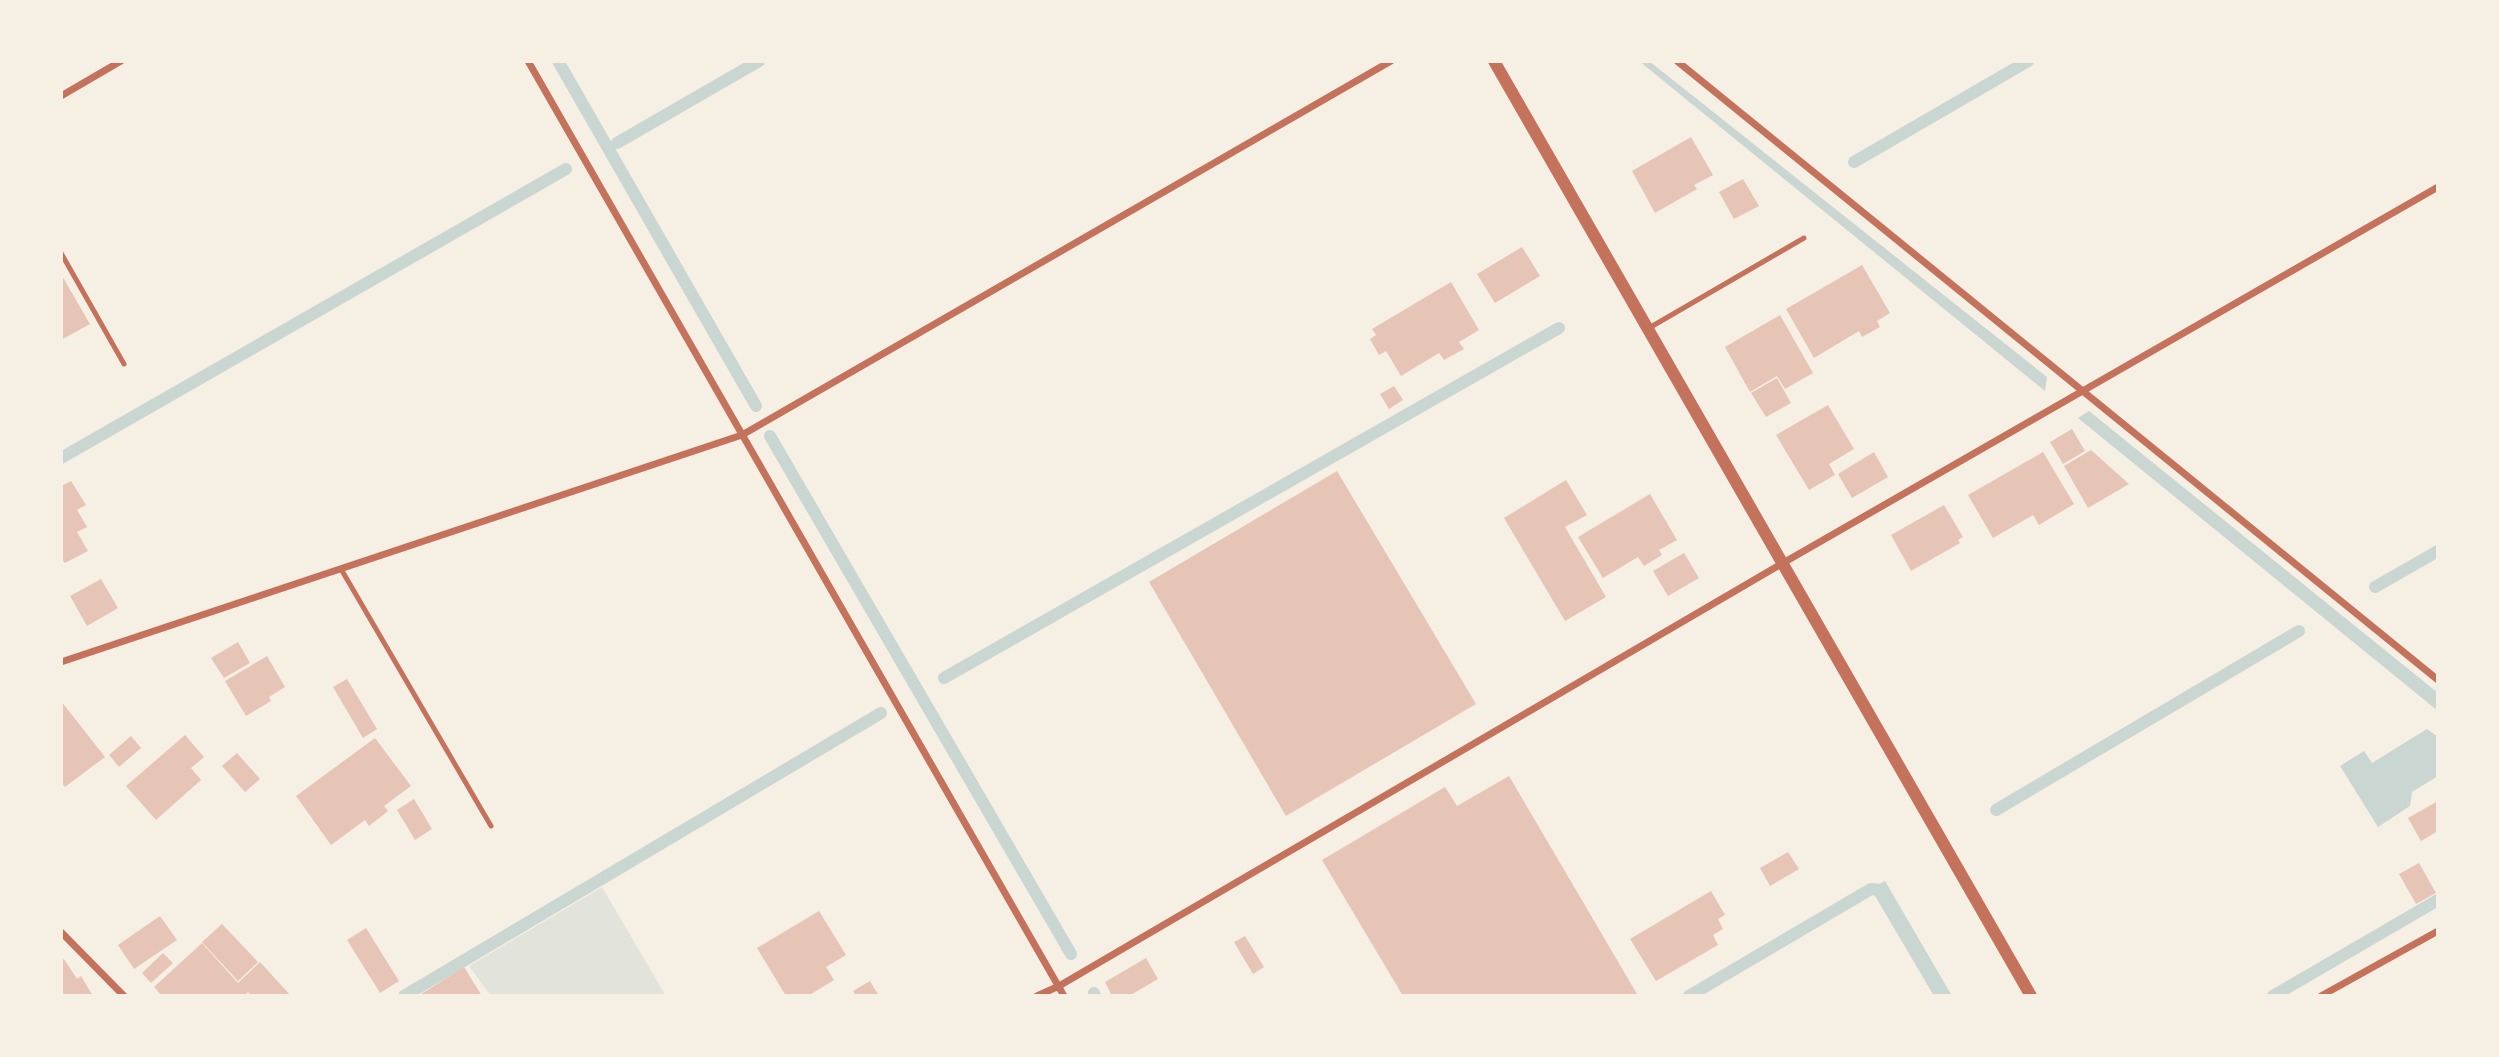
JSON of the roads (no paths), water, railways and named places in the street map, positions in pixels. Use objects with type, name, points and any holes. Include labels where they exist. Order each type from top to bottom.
[{"type":"street","points":[[61,96],[121,61]]},
{"type":"street","points":[[528,61],[1064,996]]},
{"type":"street","points":[[61,662],[742,435],[1391,61]]},
{"type":"street","points":[[1494,61],[2031,996]]},
{"type":"street","points":[[1677,61],[2438,680]]},
{"type":"street","points":[[1037,996],[1059,986],[1783,564],[2438,187]]},
{"type":"street","points":[[2320,996],[2438,930]]},
{"type":"street","points":[[61,932],[124,996]]},
{"type":"lane","points":[[1648,329],[1804,238]]},
{"type":"lane","points":[[61,253],[124,364]]},
{"type":"lane","points":[[341,569],[491,826]]},
{"type":"waterway","points":[[558,61],[756,406]]},
{"type":"waterway","points":[[617,143],[759,61]]},
{"type":"waterway","points":[[1854,162],[2028,61]]},
{"type":"waterway","points":[[61,458],[566,169]]},
{"type":"waterway","points":[[944,678],[1559,328]]},
{"type":"waterway","points":[[770,436],[1071,954]]},
{"type":"waterway","points":[[2375,587],[2438,551]]},
{"type":"waterway","points":[[1996,810],[2299,631]]},
{"type":"waterway","points":[[404,996],[881,713]]},
{"type":"waterway","points":[[1689,996],[1871,889],[1881,890],[1884,895]]},
{"type":"waterway","points":[[2273,996],[2438,900]]}]
